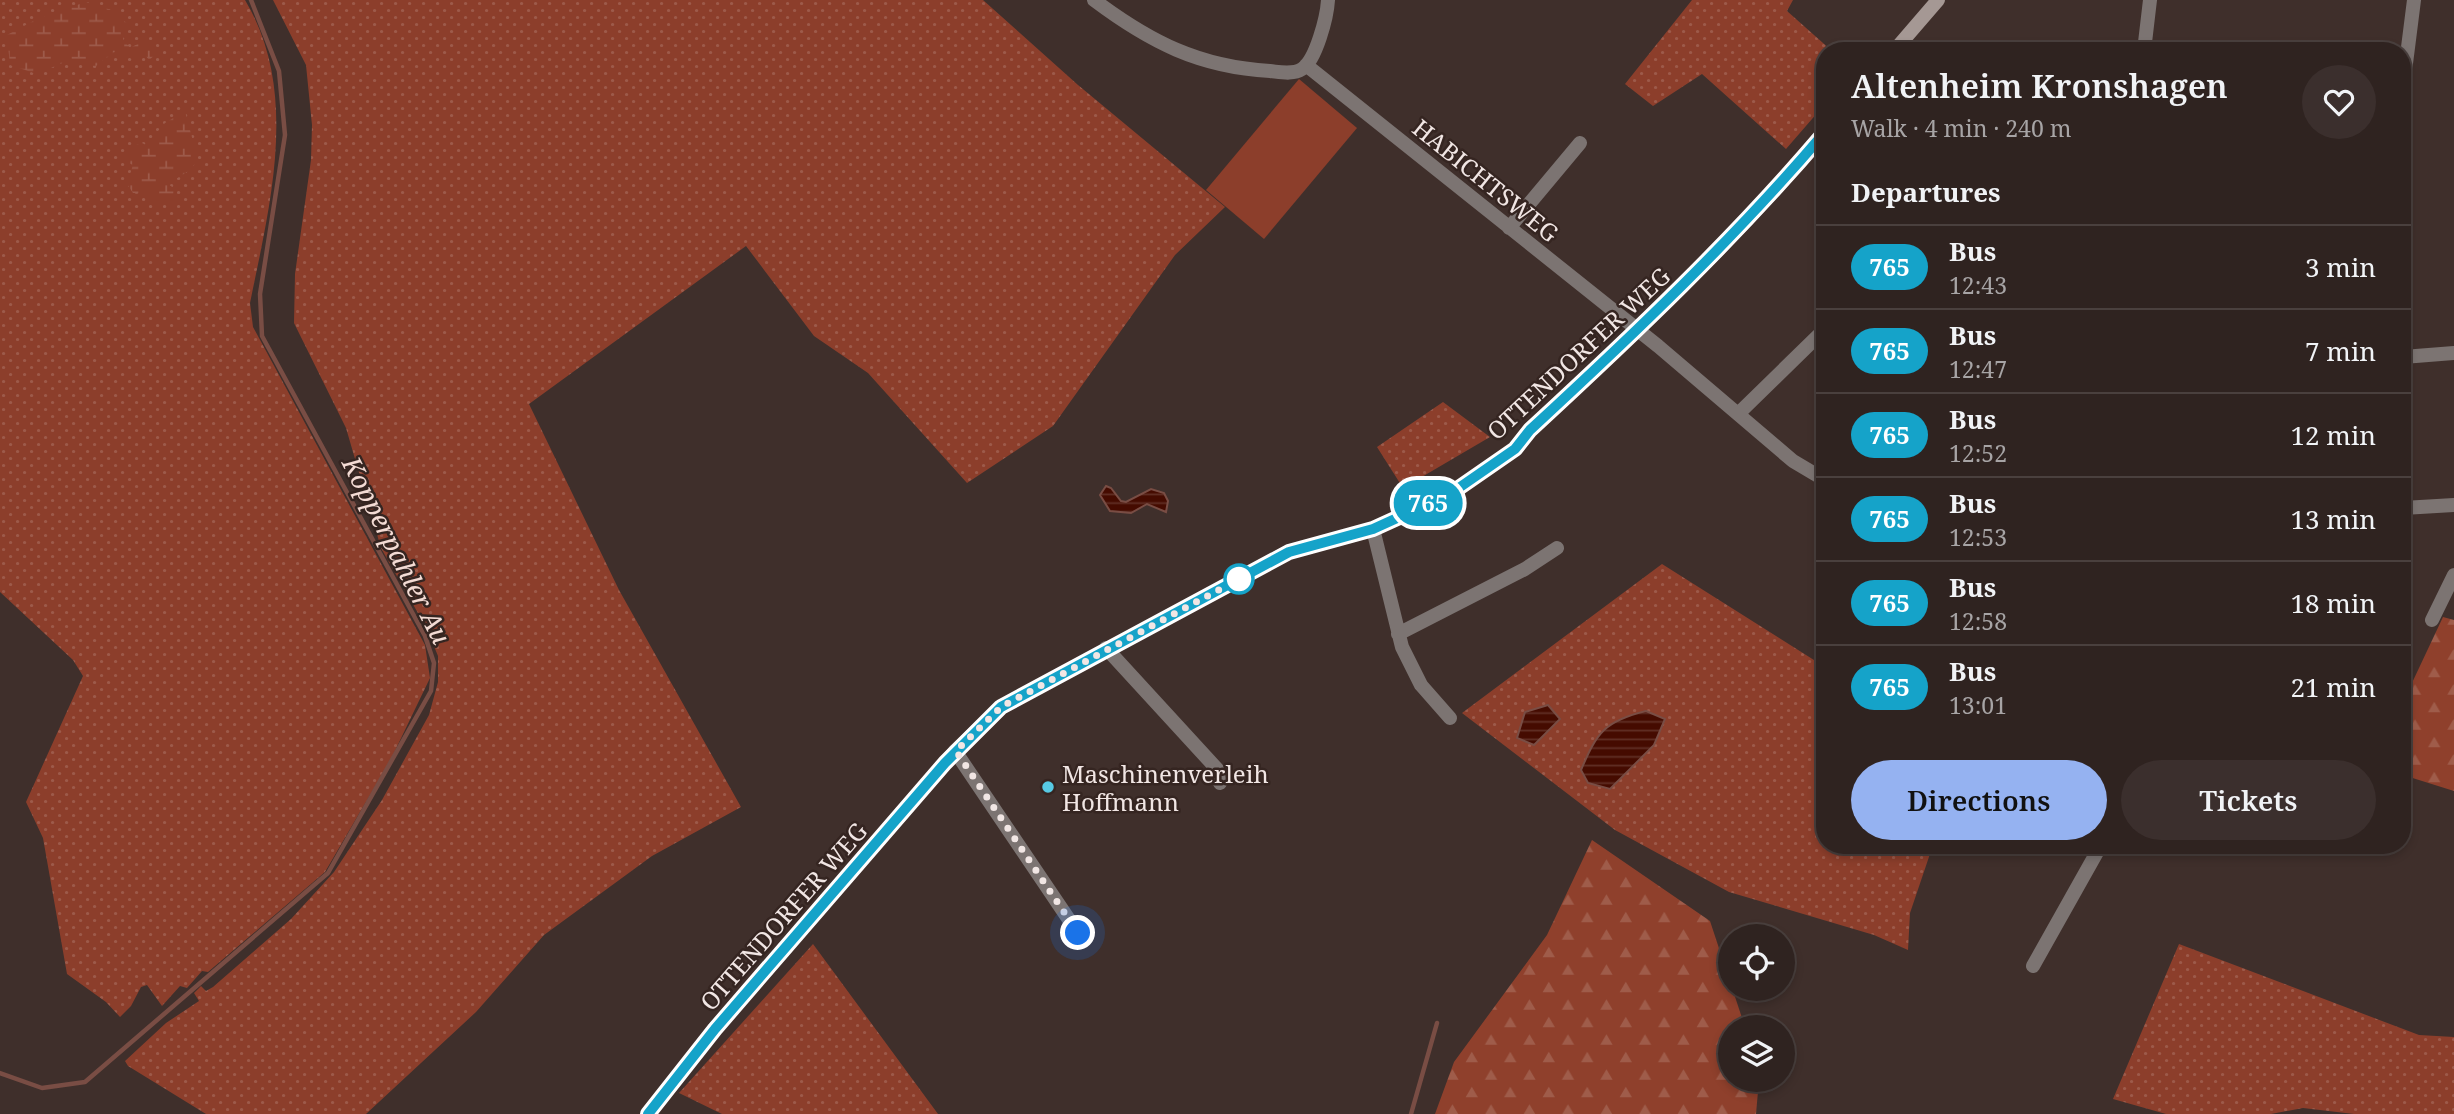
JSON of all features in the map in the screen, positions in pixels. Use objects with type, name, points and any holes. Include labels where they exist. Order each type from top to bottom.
[{"type":"main road","points":[[1902,42],[1938,0]]},
{"type":"main road","name":"OTTENDORFER WEG","points":[[648,1114],[715,1029],[956,751],[1001,707],[1106,648],[1289,552],[1373,529],[1450,494],[1515,449],[1530,430],[1638,330],[1772,196],[1816,143]]},
{"type":"street","points":[[1094,0],[1135,30],[1189,56],[1257,71],[1292,73],[1306,65],[1324,25],[1328,0]]},
{"type":"street","points":[[2145,42],[2150,0]]},
{"type":"street","points":[[2409,42],[2414,0]]},
{"type":"street","name":"HABICHTSWEG","points":[[1306,65],[1638,330],[1793,461],[1816,475]]},
{"type":"street","points":[[1509,228],[1580,143]]},
{"type":"street","points":[[1739,413],[1816,338]]},
{"type":"street","points":[[2411,357],[2454,354]]},
{"type":"street","points":[[2411,508],[2454,505]]},
{"type":"street","points":[[1373,529],[1398,634],[1421,685],[1450,718]]},
{"type":"street","points":[[1398,634],[1525,569],[1557,548]]},
{"type":"street","points":[[2432,620],[2454,575]]},
{"type":"street","points":[[1106,648],[1217,769],[1220,783]]},
{"type":"street","points":[[956,751],[1078,933]]},
{"type":"street","points":[[2034,966],[2096,854]]},
{"type":"green space","points":[[0,0],[245,0],[262,35],[272,72],[276,110],[272,188],[250,303],[253,327],[425,645],[430,678],[391,759],[325,872],[208,972],[202,971],[187,988],[180,986],[162,1006],[147,985],[141,987],[131,1006],[120,1017],[106,1002],[67,974],[43,838],[26,802],[83,676],[73,660],[0,592]]},
{"type":"green space","points":[[273,0],[983,0],[1078,85],[1225,207],[1175,255],[1053,426],[967,483],[868,373],[814,336],[746,246],[529,404],[619,590],[741,807],[652,856],[544,935],[476,1012],[366,1114],[206,1114],[128,1066],[125,1061],[166,1023],[199,1001],[194,993],[201,986],[206,991],[213,987],[291,919],[334,872],[382,800],[429,715],[438,682],[438,656],[427,629],[381,548],[346,428],[294,323],[295,274],[311,160],[312,125],[306,65]]},
{"type":"green space","points":[[1692,0],[1793,0],[1787,11],[1822,42],[1816,42],[1816,114],[1786,149],[1702,74],[1653,106],[1625,84]]},
{"type":"green space","points":[[86,2],[111,10],[129,25],[123,39],[130,48],[147,39],[151,46],[163,48],[149,60],[143,52],[133,59],[114,52],[96,66],[67,61],[37,74],[10,65],[7,35],[39,18]]},
{"type":"green space","points":[[1299,79],[1357,128],[1264,239],[1206,190]]},
{"type":"green space","points":[[185,111],[198,160],[190,170],[168,184],[175,189],[178,201],[159,204],[146,194],[133,193],[127,184],[133,165],[124,161],[127,148],[142,143],[146,145],[165,123]]},
{"type":"green space","points":[[1443,402],[1490,437],[1403,488],[1377,447]]},
{"type":"green space","points":[[1662,564],[1816,661],[1816,854],[1930,854],[1910,913],[1908,950],[1874,935],[1729,892],[1615,830],[1462,713]]},
{"type":"green space","points":[[2443,617],[2454,620],[2454,791],[2411,778],[2411,685]]},
{"type":"green space","points":[[1592,840],[1710,921],[1718,945],[1718,1001],[1736,1001],[1741,1015],[1718,1015],[1718,1092],[1758,1092],[1756,1114],[1435,1114],[1454,1062],[1547,935]]},
{"type":"green space","points":[[813,944],[938,1114],[722,1114],[679,1093]]},
{"type":"green space","points":[[2179,944],[2419,1035],[2454,1037],[2454,1114],[2354,1114],[2303,1108],[2271,1114],[2166,1114],[2113,1099]]},
{"type":"shaded area","points":[[1106,486],[1111,488],[1121,501],[1126,502],[1151,489],[1164,493],[1168,501],[1166,512],[1147,504],[1131,513],[1110,511],[1100,495]]},
{"type":"shaded area","points":[[1548,705],[1560,719],[1534,745],[1517,738],[1525,712]]},
{"type":"shaded area","points":[[1646,711],[1665,719],[1654,745],[1610,789],[1588,783],[1581,770],[1598,737],[1621,719]]},
{"type":"waterway","name":"Kopperpahler Au","points":[[0,1073],[42,1088],[85,1082],[328,873],[431,691],[434,663],[425,636],[262,336],[260,294],[285,135],[279,71],[251,0]]},
{"type":"waterway","points":[[1411,1114],[1437,1023]]},
{"type":"bus line","name":"765","points":[[648,1114],[715,1029],[961,744],[1001,707],[1106,648],[1289,552],[1373,529],[1450,494],[1515,449],[1530,430],[1638,330],[1772,196],[1816,143]]},
{"type":"place","name":"Maschinenverleih Hoffmann","points":[[1048,787]]},
{"type":"route","points":[[1078,933],[956,751],[1001,707],[1106,648],[1239,579]]}]
